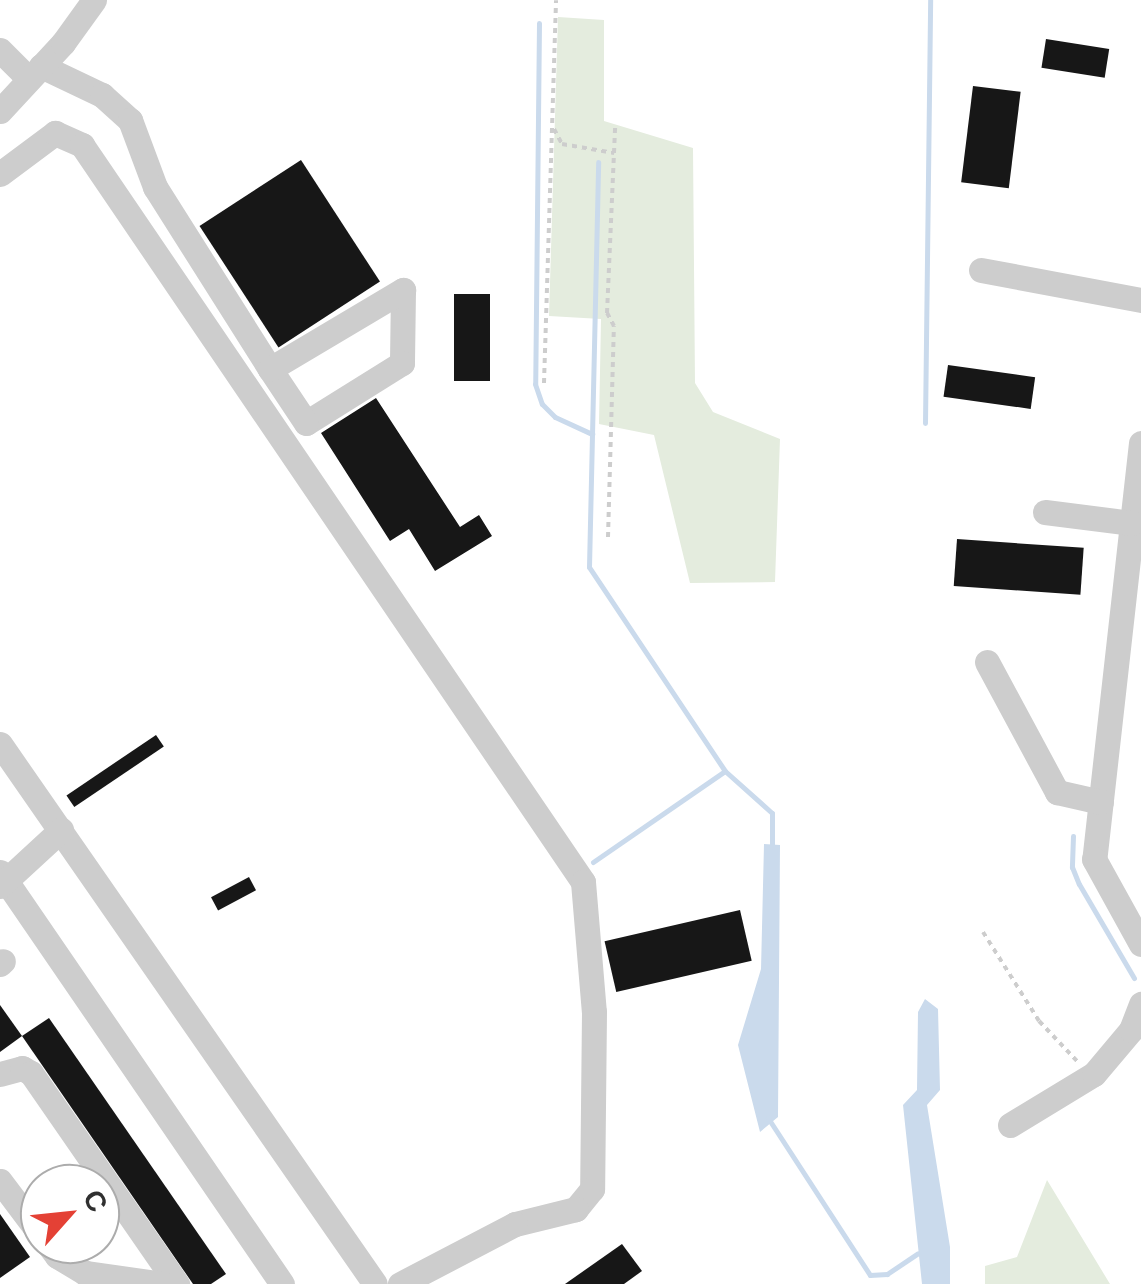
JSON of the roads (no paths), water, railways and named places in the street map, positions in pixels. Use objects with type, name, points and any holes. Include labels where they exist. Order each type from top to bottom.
[{"type":"street","points":[[0,111],[94,0]]},
{"type":"street","points":[[0,50],[36,73],[102,95],[130,120],[155,187],[270,369],[306,423],[402,363],[403,290],[270,369]]},
{"type":"street","points":[[0,174],[55,133],[82,145],[583,882],[594,1012],[592,1189],[576,1209],[515,1224],[400,1284]]},
{"type":"street","points":[[981,270],[1141,300]]},
{"type":"street","points":[[1141,443],[1094,860],[1141,944]]},
{"type":"street","points":[[1045,512],[1132,523]]},
{"type":"street","points":[[987,662],[1056,792],[1101,802]]},
{"type":"street","points":[[0,744],[375,1284]]},
{"type":"street","points":[[60,830],[2,880],[282,1284]]},
{"type":"street","points":[[1010,1126],[1094,1074],[1131,1030],[1141,1004]]},
{"type":"street","points":[[0,1074],[22,1068],[31,1073],[177,1284]]},
{"type":"street","points":[[0,1181],[20,1208]]},
{"type":"street","points":[[70,1264],[85,1273],[163,1284]]},
{"type":"water","points":[[764,844],[780,845],[778,1117],[760,1132],[738,1045],[761,969]]},
{"type":"water","points":[[925,999],[938,1009],[940,1090],[927,1105],[950,1247],[950,1284],[922,1284],[903,1105],[917,1090],[918,1012]]},
{"type":"waterway","points":[[925,423],[930,0]]},
{"type":"waterway","points":[[539,23],[535,384],[542,404],[555,417],[592,434]]},
{"type":"waterway","points":[[593,862],[725,771],[589,567],[598,162]]},
{"type":"waterway","points":[[725,771],[772,813],[772,847]]},
{"type":"waterway","points":[[1073,836],[1072,867],[1079,884],[1134,978]]},
{"type":"waterway","points":[[768,1118],[870,1275],[887,1274],[918,1253]]}]
